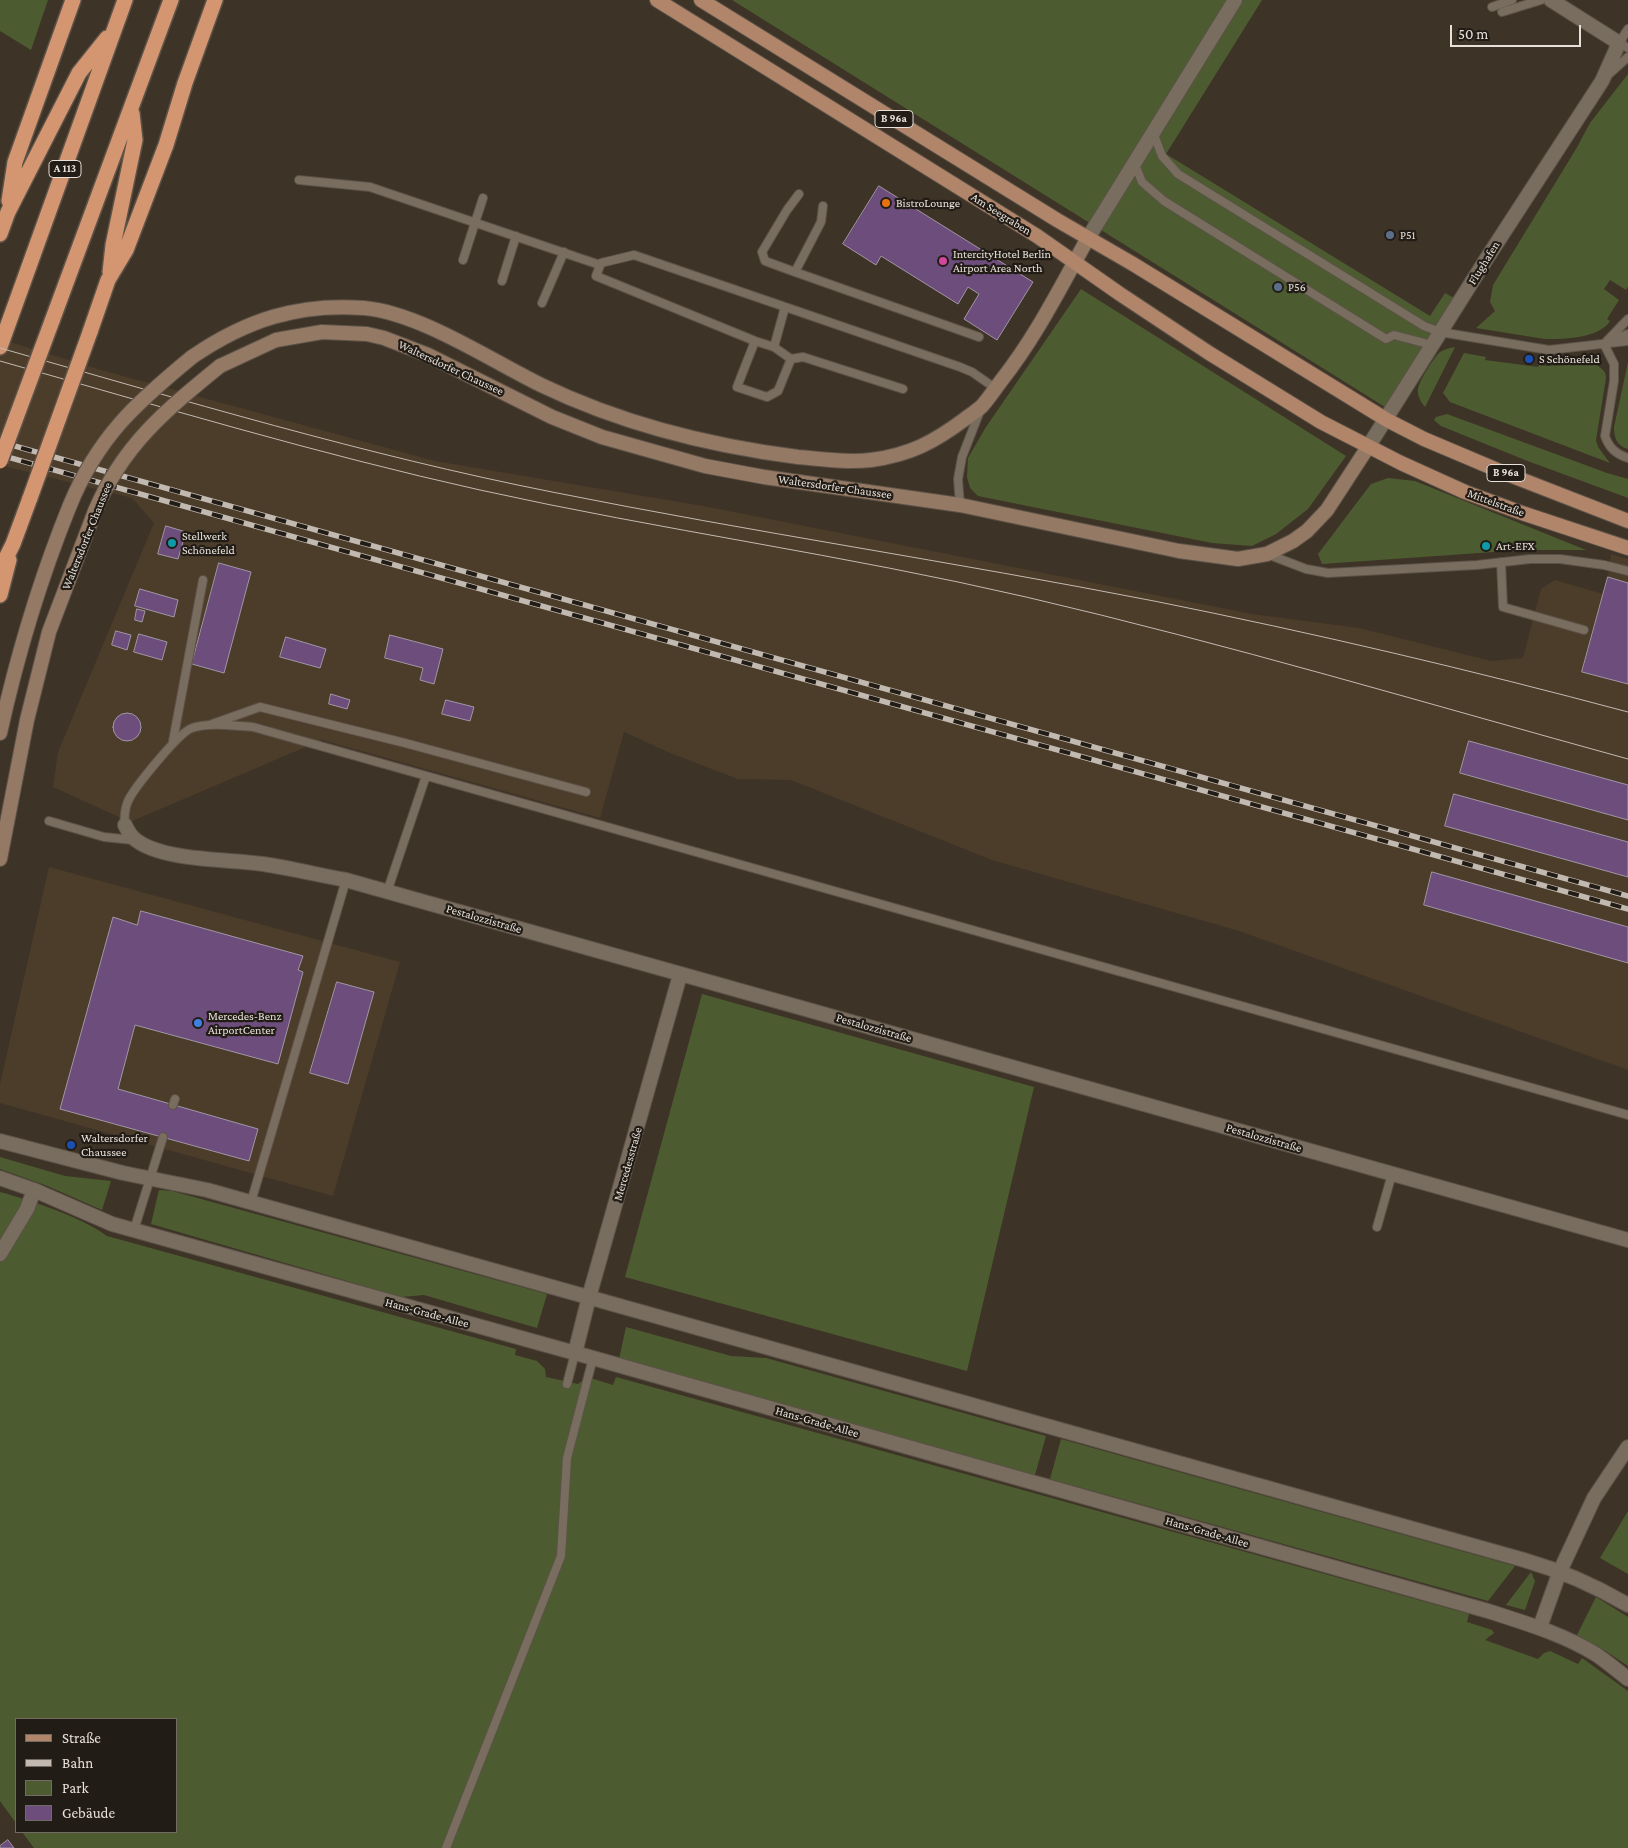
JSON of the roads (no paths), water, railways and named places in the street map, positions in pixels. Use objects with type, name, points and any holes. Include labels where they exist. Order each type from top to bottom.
[{"type":"highway","points":[[8,212],[15,162],[74,0]]},
{"type":"highway","name":"A 113","points":[[0,348],[125,0]]},
{"type":"highway","points":[[0,461],[171,0]]},
{"type":"highway","points":[[0,595],[13,544],[108,280],[130,241],[166,145],[184,83],[215,0]]},
{"type":"highway","points":[[0,234],[8,212],[79,73],[116,27]]},
{"type":"highway","points":[[108,280],[113,245],[135,140],[132,109]]},
{"type":"highway","points":[[0,570],[13,544]]},
{"type":"main road","name":"Am Seegraben","points":[[656,0],[1037,236],[1209,353],[1321,422],[1368,447]]},
{"type":"main road","name":"Am Seegraben","points":[[701,0],[1387,420]]},
{"type":"main road","name":"Waltersdorfer Chaussee","points":[[0,734],[12,679],[54,543],[90,463],[111,433],[133,408],[192,357],[233,332],[265,318],[292,310],[321,307],[365,308],[388,313],[426,327],[544,386],[618,416],[663,430],[768,453],[839,462],[869,460],[912,451],[955,427],[981,406],[1018,359],[1043,322],[1088,238]]},
{"type":"main road","name":"Waltersdorfer Chaussee","points":[[0,859],[27,720],[49,632],[104,490],[123,458],[150,426],[172,405],[220,366],[276,340],[322,332],[367,334],[384,338],[428,355],[552,417],[602,437],[704,466],[764,477],[960,505],[1179,550],[1238,559],[1267,554],[1293,541],[1318,521],[1368,447]]},
{"type":"main road","name":"B 96a","points":[[1387,420],[1424,439],[1476,461],[1628,521]]},
{"type":"main road","name":"Mittelstraße","points":[[1368,447],[1466,492],[1628,548]]},
{"type":"street","points":[[1088,238],[1235,0]]},
{"type":"street","points":[[1551,0],[1624,45]]},
{"type":"street","name":"Flughafen","points":[[1368,447],[1387,420],[1486,258],[1624,45]]},
{"type":"street","points":[[125,825],[135,840]]},
{"type":"street","name":"Pestalozzistraße","points":[[135,840],[157,850],[195,858],[263,864],[346,880],[1628,1240]]},
{"type":"street","name":"Mercedesstraße","points":[[575,1353],[680,975]]},
{"type":"street","points":[[0,1141],[71,1161],[207,1190],[251,1202],[1560,1571],[1593,1585],[1628,1605]]},
{"type":"street","name":"Hans-Grade-Allee","points":[[0,1178],[34,1190],[112,1224],[1488,1610],[1540,1627],[1568,1640],[1597,1655],[1628,1679]]},
{"type":"street","points":[[0,1254],[27,1209],[34,1190]]},
{"type":"street","points":[[1540,1627],[1560,1571],[1594,1498],[1628,1447]]},
{"type":"lane","points":[[1492,7],[1512,0]]},
{"type":"lane","points":[[1502,12],[1541,0]]},
{"type":"lane","points":[[1624,45],[1628,29]]},
{"type":"lane","points":[[1602,81],[1628,56]]},
{"type":"lane","points":[[1153,132],[1162,156],[1178,174],[1424,326],[1440,332],[1549,350],[1628,341]]},
{"type":"lane","points":[[1134,162],[1142,182],[1164,201],[1386,339],[1394,335],[1432,345]]},
{"type":"lane","points":[[299,180],[370,187],[600,265]]},
{"type":"lane","points":[[799,194],[787,210],[762,252],[765,260],[978,337]]},
{"type":"lane","points":[[463,260],[483,198]]},
{"type":"lane","points":[[794,272],[820,222],[823,206]]},
{"type":"lane","points":[[502,281],[516,236]]},
{"type":"lane","points":[[542,303],[564,252]]},
{"type":"lane","points":[[903,389],[803,358],[791,359],[774,347],[596,276],[600,265],[601,263],[634,255],[960,367],[972,372],[995,388]]},
{"type":"lane","points":[[774,347],[785,307]]},
{"type":"lane","points":[[1604,344],[1628,319]]},
{"type":"lane","points":[[1604,344],[1628,334]]},
{"type":"lane","points":[[755,341],[737,388],[767,397],[778,391],[791,359]]},
{"type":"lane","points":[[1604,344],[1614,364],[1614,381],[1605,436],[1607,444],[1613,451],[1628,458]]},
{"type":"lane","name":"Waltersdorfer Chaussee","points":[[960,505],[958,479],[962,457],[981,406]]},
{"type":"lane","points":[[1267,554],[1306,569],[1328,573],[1530,559],[1560,559],[1604,565],[1628,571]]},
{"type":"lane","points":[[1501,562],[1503,607],[1584,630]]},
{"type":"lane","points":[[172,743],[204,580]]},
{"type":"lane","points":[[206,726],[260,707],[586,792]]},
{"type":"lane","points":[[125,825],[124,814],[129,798],[178,737],[191,728],[206,726],[253,727],[1628,1115]]},
{"type":"lane","points":[[387,892],[426,776]]},
{"type":"lane","points":[[49,821],[104,837],[135,840]]},
{"type":"lane","points":[[251,1202],[346,880]]},
{"type":"lane","points":[[134,1230],[163,1137]]},
{"type":"lane","points":[[1377,1227],[1392,1174]]},
{"type":"lane","points":[[567,1384],[575,1353]]},
{"type":"lane","points":[[446,1848],[561,1556],[567,1458],[593,1358]]},
{"type":"tram line","points":[[0,348],[274,426],[482,477],[627,507],[1079,587],[1214,613],[1510,681],[1628,712]]},
{"type":"tram line","points":[[0,361],[299,445],[419,476],[616,518],[890,568],[1102,615],[1253,654],[1628,759]]},
{"type":"railway","points":[[0,442],[1628,896]]},
{"type":"railway","points":[[0,455],[1628,909]]},
{"type":"place","name":"BistroLounge","points":[[886,203]]},
{"type":"place","name":"P51","points":[[1390,235]]},
{"type":"place","name":"IntercityHotel Berlin Airport Area North","points":[[943,261]]},
{"type":"place","name":"P56","points":[[1278,287]]},
{"type":"place","name":"S Schönefeld","points":[[1529,359]]},
{"type":"place","name":"Stellwerk Schönefeld","points":[[172,543]]},
{"type":"place","name":"Art-EFX","points":[[1486,546]]},
{"type":"place","name":"Mercedes-Benz AirportCenter","points":[[198,1023]]},
{"type":"place","name":"Waltersdorfer Chaussee","points":[[71,1145]]}]
